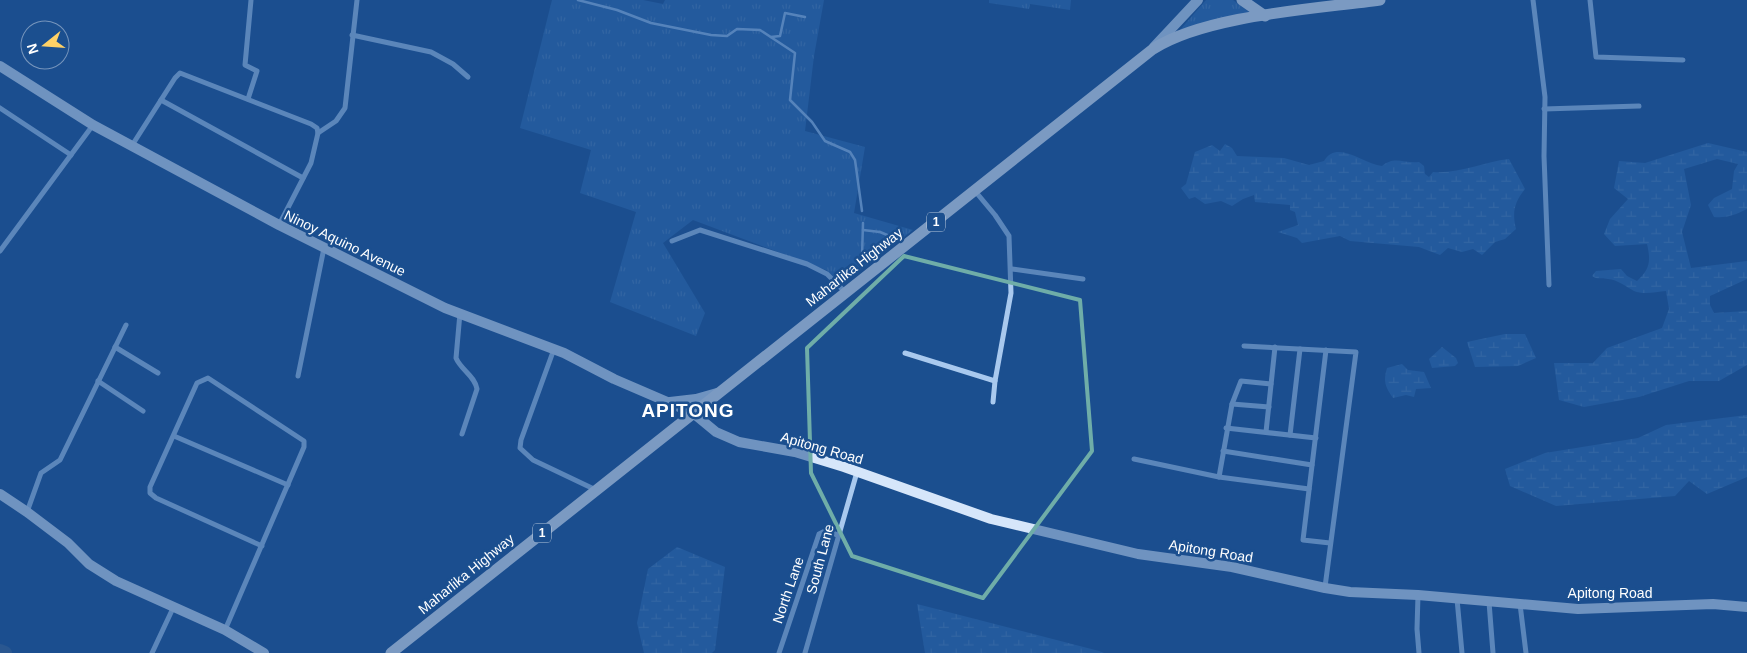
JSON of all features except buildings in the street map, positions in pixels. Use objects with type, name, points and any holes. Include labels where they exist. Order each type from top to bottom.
[{"type":"main road","points":[[1242,0],[1265,16]]},
{"type":"main road","name":"Maharlika Highway","points":[[391,653],[718,393],[846,294],[1152,49],[1186,34],[1265,16],[1380,0]]},
{"type":"street","points":[[248,99],[256,71],[246,66],[245,61],[251,0]]},
{"type":"street","points":[[318,133],[336,121],[345,108],[357,0]]},
{"type":"street","points":[[1152,49],[1198,0]]},
{"type":"street","points":[[1533,0],[1545,98],[1549,285]]},
{"type":"street","points":[[1590,0],[1596,57],[1683,60]]},
{"type":"street","points":[[352,35],[431,52],[453,64],[468,77]]},
{"type":"street","name":"Ninoy Aquino Avenue","points":[[0,66],[93,126],[324,248],[460,314],[554,349],[664,402],[693,413]]},
{"type":"street","points":[[131,147],[180,73],[311,124],[317,128],[318,133],[311,163],[279,225]]},
{"type":"street","points":[[161,100],[303,178]]},
{"type":"street","points":[[1544,109],[1639,106]]},
{"type":"street","points":[[0,108],[71,155]]},
{"type":"street","points":[[0,251],[93,126]]},
{"type":"street","points":[[975,191],[1009,236],[1012,269],[1011,293],[993,402]]},
{"type":"street","points":[[672,241],[700,230],[806,264],[827,274],[846,294]]},
{"type":"street","points":[[298,376],[324,248]]},
{"type":"street","points":[[1012,269],[1083,280]]},
{"type":"street","points":[[460,314],[456,358],[458,364],[476,383],[477,389],[462,434]]},
{"type":"street","points":[[27,512],[41,473],[60,460],[126,325]]},
{"type":"street","points":[[1244,346],[1356,352],[1325,588]]},
{"type":"street","points":[[115,347],[158,373]]},
{"type":"street","points":[[1266,432],[1275,348]]},
{"type":"street","points":[[554,349],[521,440],[520,448],[533,460],[596,490]]},
{"type":"street","points":[[1290,435],[1300,349]]},
{"type":"street","points":[[1326,350],[1302,540],[1330,544]]},
{"type":"street","points":[[905,353],[995,381]]},
{"type":"street","points":[[225,630],[262,546],[304,447],[304,441],[208,378],[197,383],[150,487],[150,493],[156,498],[262,546]]},
{"type":"street","points":[[98,381],[143,411]]},
{"type":"street","points":[[1219,477],[1226,428],[1232,404],[1241,381],[1272,384]]},
{"type":"street","points":[[664,402],[691,400],[718,393]]},
{"type":"street","points":[[1232,404],[1269,407]]},
{"type":"street","name":"Apitong Road","points":[[693,413],[725,437],[795,452],[991,519],[1138,554],[1232,567],[1350,592],[1418,595],[1578,608],[1713,604],[1747,607]]},
{"type":"street","points":[[1226,428],[1316,438]]},
{"type":"street","points":[[174,436],[288,485]]},
{"type":"street","points":[[1223,451],[1312,465]]},
{"type":"street","points":[[1134,459],[1219,477],[1309,489]]},
{"type":"street","name":"South Lane","points":[[805,653],[837,535],[857,472]]},
{"type":"street","points":[[0,494],[68,543],[89,564],[116,581],[225,630],[264,653]]},
{"type":"street","name":"North Lane","points":[[778,653],[819,534],[827,530],[837,535]]},
{"type":"street","points":[[1418,595],[1417,629],[1420,653]]},
{"type":"street","points":[[1457,599],[1462,653]]},
{"type":"street","points":[[1489,602],[1493,653]]},
{"type":"street","points":[[1520,604],[1526,653]]},
{"type":"street","points":[[152,653],[175,606]]},
{"type":"highlighted area","points":[[904,256],[1080,300],[1092,451],[983,598],[852,556],[811,473],[807,348]]},
{"type":"green space","points":[[552,0],[643,0],[663,4],[665,0],[824,0],[814,56],[805,131],[865,147],[854,213],[913,230],[842,284],[826,270],[693,220],[663,243],[705,313],[696,336],[610,302],[636,212],[580,193],[591,150],[520,128]]},
{"type":"green space","points":[[989,0],[1071,0],[1070,10],[1030,4],[1029,9],[989,3]]},
{"type":"green space","points":[[1206,0],[1233,0],[1249,12],[1179,31]]},
{"type":"green space","points":[[1708,143],[1747,152],[1747,209],[1731,216],[1714,217],[1708,205],[1714,198],[1732,189],[1734,171],[1738,164],[1717,159],[1684,169],[1691,205],[1682,232],[1691,268],[1747,261],[1747,279],[1710,296],[1710,305],[1714,313],[1747,311],[1747,365],[1719,381],[1689,381],[1639,397],[1584,407],[1559,400],[1554,363],[1593,363],[1607,348],[1662,328],[1669,309],[1666,291],[1642,293],[1615,281],[1592,276],[1596,271],[1621,269],[1627,276],[1637,281],[1647,269],[1649,255],[1647,244],[1615,246],[1604,234],[1610,219],[1628,199],[1614,188],[1619,161],[1645,163]]},
{"type":"green space","points":[[1225,144],[1232,148],[1237,156],[1284,158],[1309,165],[1324,161],[1329,155],[1336,152],[1351,154],[1382,166],[1395,160],[1419,162],[1424,166],[1425,174],[1429,177],[1433,172],[1462,170],[1509,159],[1525,189],[1518,199],[1515,208],[1516,229],[1505,239],[1495,242],[1482,255],[1473,249],[1462,252],[1448,248],[1440,255],[1419,247],[1350,241],[1340,236],[1302,243],[1297,238],[1278,232],[1298,225],[1295,212],[1290,210],[1290,205],[1255,202],[1254,195],[1232,206],[1221,201],[1205,204],[1195,197],[1189,199],[1181,188],[1186,184],[1195,152],[1212,145],[1220,151]]},
{"type":"green space","points":[[1505,334],[1525,334],[1536,358],[1518,366],[1475,367],[1467,342]]},
{"type":"green space","points":[[1442,347],[1456,358],[1458,363],[1455,366],[1432,368],[1429,359]]},
{"type":"green space","points":[[1402,364],[1408,370],[1424,372],[1431,388],[1416,389],[1414,397],[1406,395],[1393,398],[1388,391],[1385,380],[1387,368]]},
{"type":"green space","points":[[1747,415],[1747,477],[1707,494],[1689,481],[1675,496],[1556,506],[1510,486],[1505,469],[1545,453],[1638,438],[1666,425]]},
{"type":"green space","points":[[677,547],[725,567],[715,650],[712,653],[644,653],[637,623],[648,569]]},
{"type":"green space","points":[[917,604],[1099,651],[1104,653],[925,653]]},
{"type":"waterway","points":[[578,0],[617,10],[651,23],[711,35],[727,36],[737,29],[760,30],[795,53],[790,100],[812,122],[825,141],[850,152],[855,160],[862,211]]},
{"type":"waterway","points":[[771,37],[780,36],[785,13],[805,17]]},
{"type":"waterway","points":[[863,223],[862,257],[864,259]]},
{"type":"waterway","points":[[863,230],[880,232],[892,237]]},
{"type":"waterway","points":[[0,651],[5,653]]},
{"type":"district","name":"APITONG","points":[[688,410]]}]
